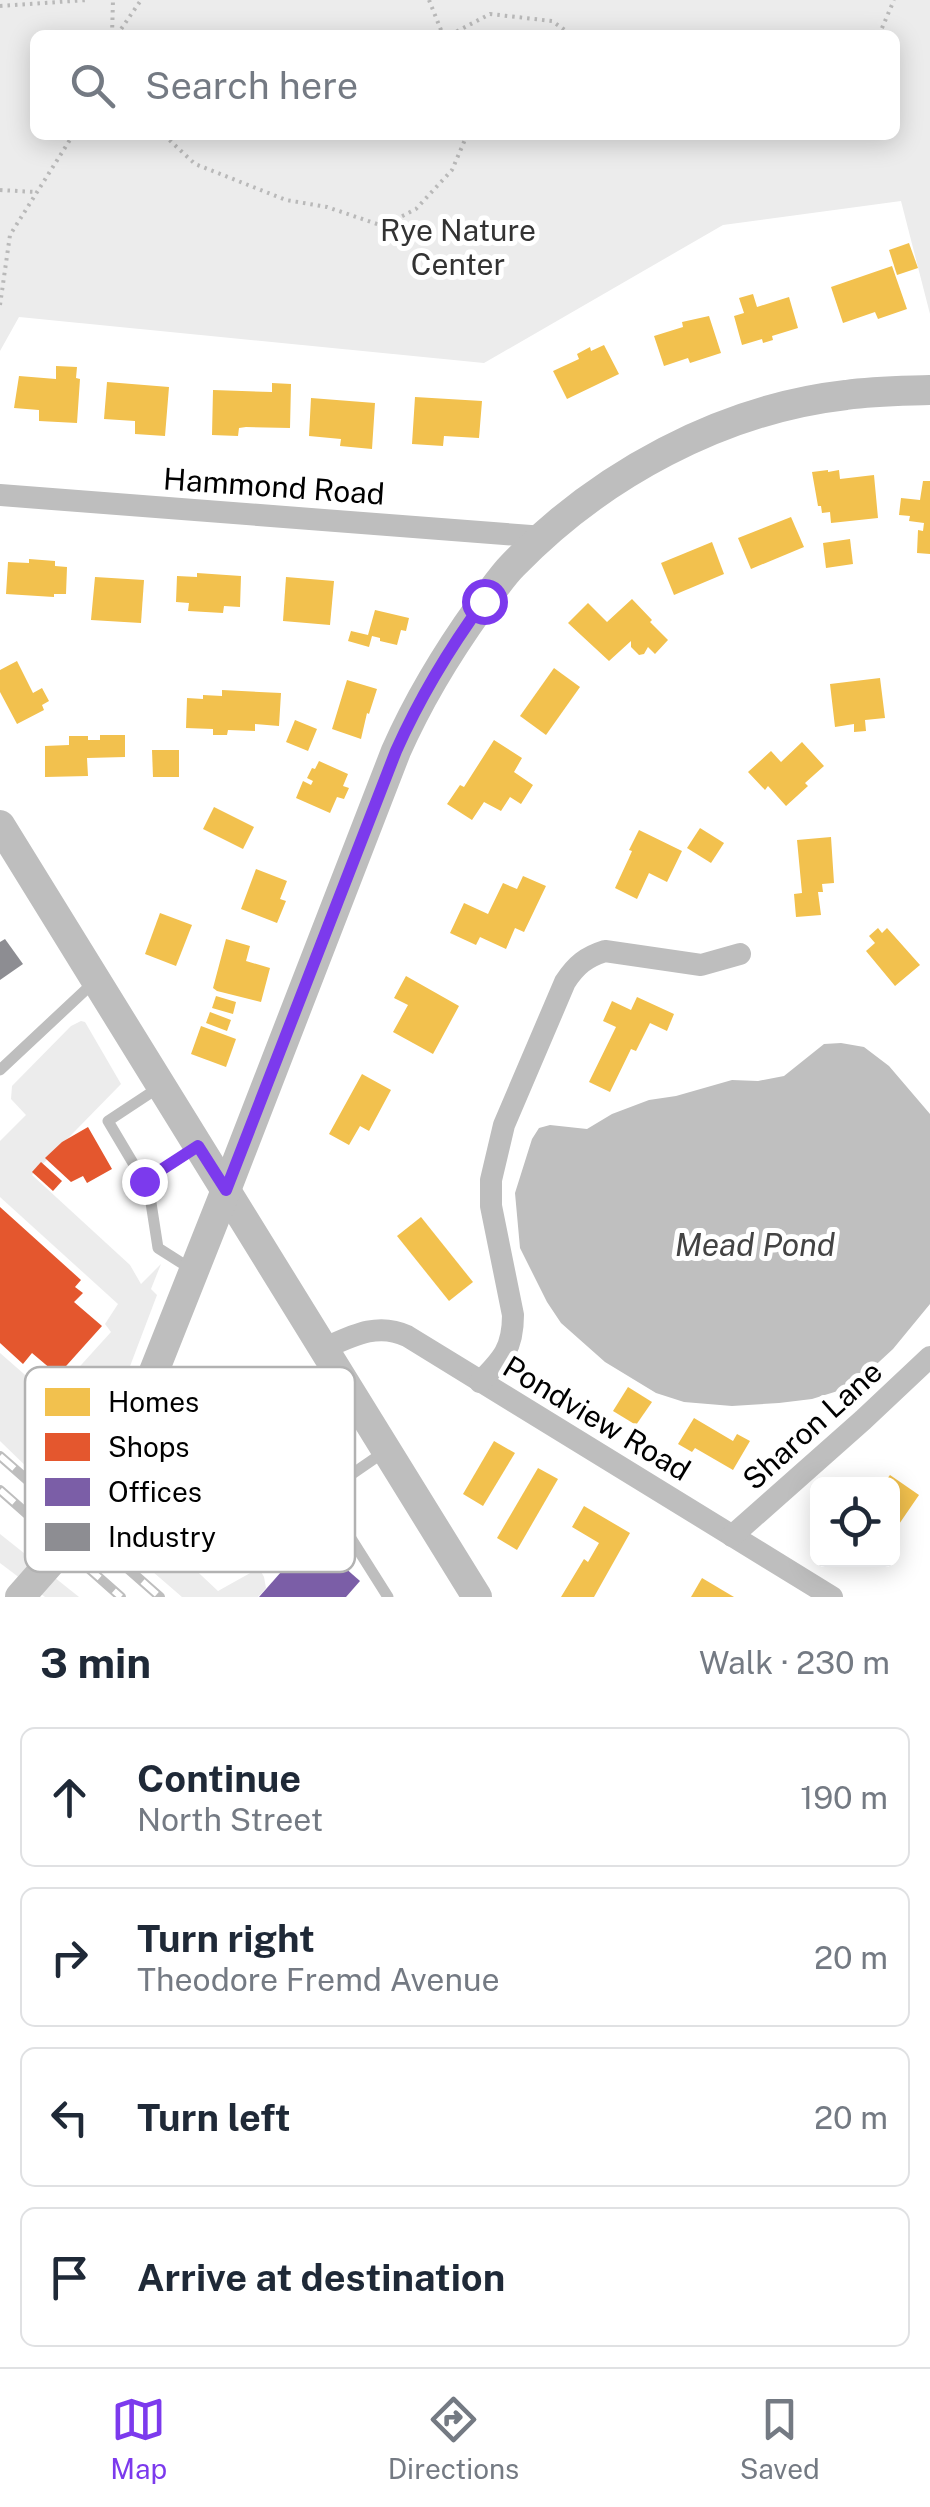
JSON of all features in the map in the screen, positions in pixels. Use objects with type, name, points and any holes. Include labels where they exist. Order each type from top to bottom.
[{"type":"street","points":[[156,1367],[396,751],[436,671],[484,601],[512,566],[544,536],[602,491],[717,428],[843,395],[930,390]]},
{"type":"street","name":"Hammond Road","points":[[0,495],[544,536]]},
{"type":"street","points":[[0,825],[334,1367]]},
{"type":"street","points":[[480,1382],[507,1351],[513,1333],[513,1314],[491,1206],[490,1180],[495,1155],[504,1125],[566,982],[576,966],[605,951],[688,965],[719,962],[740,954]]},
{"type":"street","name":"Pondview Road","points":[[323,1349],[376,1329],[408,1336],[832,1597]]},
{"type":"street","name":"Sharon Lane","points":[[732,1536],[930,1357]]},
{"type":"street","points":[[355,1400],[477,1597]]},
{"type":"street","points":[[20,1597],[42,1572]]},
{"type":"lane","points":[[0,1070],[96,980]]},
{"type":"lane","points":[[161,1086],[108,1121],[149,1190],[158,1248],[194,1271]]},
{"type":"lane","points":[[144,1181],[198,1146]]},
{"type":"lane","points":[[355,1472],[386,1450]]},
{"type":"lane","points":[[355,1545],[388,1597]]},
{"type":"path","points":[[0,6],[87,0]]},
{"type":"path","points":[[113,0],[114,30]]},
{"type":"path","points":[[118,30],[141,0]]},
{"type":"path","points":[[430,0],[445,30]]},
{"type":"path","points":[[881,30],[894,0]]},
{"type":"path","points":[[457,30],[490,14],[552,21],[565,30]]},
{"type":"path","points":[[0,304],[10,235],[70,140]]},
{"type":"path","points":[[169,140],[195,164],[286,200],[327,207],[383,226],[416,208],[452,170],[465,140]]},
{"type":"path","points":[[0,190],[37,192]]},
{"type":"green space","name":"Rye Nature Center","points":[[0,0],[930,0],[930,314],[901,201],[723,225],[484,363],[19,317],[0,351]]},
{"type":"green space","points":[[85,1022],[121,1084],[32,1175],[130,1265],[141,1284],[161,1264],[151,1289],[157,1295],[130,1367],[79,1367],[111,1332],[105,1324],[118,1304],[0,1197],[0,1141],[26,1115],[11,1099],[12,1086],[71,1026]]},
{"type":"green space","points":[[0,1353],[25,1375],[25,1465],[0,1441]]},
{"type":"green space","points":[[0,1534],[25,1554],[25,1572],[48,1572],[79,1597],[45,1597],[0,1563]]},
{"type":"green space","points":[[153,1572],[198,1572],[218,1591],[252,1572],[261,1572],[266,1588],[258,1597],[182,1597]]},
{"type":"water","name":"Mead Pond","points":[[824,1044],[864,1047],[889,1066],[930,1114],[930,1304],[893,1349],[867,1373],[841,1390],[812,1399],[732,1406],[684,1402],[656,1393],[605,1362],[561,1323],[520,1248],[515,1193],[539,1128],[550,1125],[587,1129],[649,1100],[732,1080],[784,1076]]},
{"type":"building: Homes","points":[[909,243],[918,268],[897,275],[889,250]]},
{"type":"building: Homes","points":[[892,266],[907,309],[878,319],[875,312],[843,323],[831,287]]},
{"type":"building: Homes","points":[[753,294],[757,307],[789,297],[798,328],[772,336],[773,340],[742,345],[734,316],[744,313],[739,298]]},
{"type":"building: Homes","points":[[709,316],[721,353],[664,366],[654,336],[683,327],[682,322]]},
{"type":"building: Homes","points":[[604,345],[619,374],[567,399],[553,371],[579,359],[577,354],[590,347],[591,351]]},
{"type":"building: Homes","points":[[56,366],[77,367],[77,423],[39,421],[39,410],[14,408],[19,376],[56,379]]},
{"type":"building: Homes","points":[[107,382],[169,387],[165,436],[135,434],[135,421],[104,419]]},
{"type":"building: Homes","points":[[272,383],[291,384],[290,428],[246,427],[239,428],[238,436],[212,435],[213,390],[272,392]]},
{"type":"building: Homes","points":[[415,397],[482,401],[479,438],[444,436],[443,446],[412,444]]},
{"type":"building: Homes","points":[[311,398],[375,403],[372,449],[340,446],[341,439],[309,436]]},
{"type":"building: Homes","points":[[839,470],[840,479],[874,475],[878,518],[831,523],[830,512],[822,513],[818,506],[812,472]]},
{"type":"building: Homes","points":[[923,481],[930,481],[930,554],[917,553],[918,530],[923,531],[924,523],[899,515],[901,498],[920,500]]},
{"type":"building: Homes","points":[[791,517],[804,547],[751,569],[738,538]]},
{"type":"building: Homes","points":[[850,539],[853,564],[826,568],[823,543]]},
{"type":"building: Homes","points":[[712,542],[724,574],[674,595],[661,563]]},
{"type":"building: Homes","points":[[29,559],[55,561],[55,566],[67,567],[66,594],[6,594],[8,562],[29,563]]},
{"type":"building: Homes","points":[[197,573],[241,576],[240,607],[224,606],[223,613],[188,611],[189,603],[176,602],[177,576],[197,577]]},
{"type":"building: Homes","points":[[95,577],[144,580],[141,623],[91,620]]},
{"type":"building: Homes","points":[[286,577],[334,581],[330,625],[283,621]]},
{"type":"building: Homes","points":[[632,599],[668,640],[655,654],[648,647],[639,655],[631,641],[609,661],[568,623],[588,603],[607,622]]},
{"type":"building: Homes","points":[[375,610],[409,618],[397,645],[372,636],[369,647],[348,641],[351,631],[368,635]]},
{"type":"building: Homes","points":[[17,661],[33,693],[42,688],[49,701],[42,705],[44,710],[17,724],[0,692],[0,670]]},
{"type":"building: Homes","points":[[554,668],[580,687],[546,735],[520,716]]},
{"type":"building: Homes","points":[[880,678],[885,718],[865,720],[866,731],[854,732],[854,724],[835,727],[830,684]]},
{"type":"building: Homes","points":[[347,680],[377,689],[361,739],[332,729]]},
{"type":"building: Homes","points":[[222,690],[281,693],[279,726],[255,724],[255,731],[228,730],[227,735],[213,735],[213,729],[186,728],[187,698],[222,696]]},
{"type":"building: Homes","points":[[295,720],[317,729],[308,751],[286,742]]},
{"type":"building: Homes","points":[[100,735],[125,735],[125,757],[87,758],[88,776],[45,777],[45,746],[69,745],[69,736],[100,740]]},
{"type":"building: Homes","points":[[494,740],[522,758],[514,772],[533,785],[521,804],[510,797],[501,811],[484,802],[472,820],[447,804],[460,785],[464,787]]},
{"type":"building: Homes","points":[[802,742],[824,766],[786,806],[748,772],[771,751],[781,762]]},
{"type":"building: Homes","points":[[152,750],[179,750],[179,777],[153,777]]},
{"type":"building: Homes","points":[[319,761],[348,774],[343,786],[349,788],[344,799],[337,797],[330,813],[296,798],[303,781],[311,785],[313,781],[307,778]]},
{"type":"building: Homes","points":[[214,807],[254,827],[243,849],[203,829]]},
{"type":"building: Homes","points":[[700,828],[724,843],[711,863],[687,848]]},
{"type":"building: Homes","points":[[639,830],[682,851],[667,882],[649,873],[637,899],[615,888]]},
{"type":"building: Homes","points":[[831,837],[834,883],[822,884],[823,892],[818,892],[821,915],[796,917],[794,894],[802,893],[797,840]]},
{"type":"building: Homes","points":[[256,869],[287,881],[280,899],[286,901],[277,923],[241,909]]},
{"type":"building: Homes","points":[[523,876],[546,886],[524,932],[515,928],[506,949],[480,937],[476,945],[450,933],[464,903],[488,914],[503,883],[517,889]]},
{"type":"building: Homes","points":[[160,913],[192,925],[176,966],[145,954]]},
{"type":"building: Homes","points":[[878,928],[882,933],[887,928],[920,965],[895,986],[866,951],[875,943],[869,936]]},
{"type":"building: Homes","points":[[226,939],[250,946],[246,961],[270,968],[261,1002],[213,988]]},
{"type":"building: Homes","points":[[406,976],[459,1006],[433,1054],[393,1032],[408,1005],[394,998]]},
{"type":"building: Homes","points":[[216,996],[236,1002],[233,1014],[212,1008]]},
{"type":"building: Homes","points":[[637,997],[674,1014],[667,1031],[650,1023],[636,1051],[631,1049],[610,1092],[589,1082],[616,1027],[603,1021],[612,1001],[631,1010]]},
{"type":"building: Homes","points":[[210,1012],[231,1020],[227,1031],[206,1023]]},
{"type":"building: Homes","points":[[201,1026],[236,1039],[226,1067],[191,1054]]},
{"type":"building: Homes","points":[[362,1074],[391,1090],[369,1131],[360,1126],[349,1145],[329,1134]]},
{"type":"building: Homes","points":[[421,1217],[473,1282],[449,1301],[397,1236]]},
{"type":"building: Homes","points":[[628,1387],[652,1402],[636,1425],[613,1411]]},
{"type":"building: Homes","points":[[694,1418],[733,1441],[737,1434],[750,1441],[733,1470],[695,1448],[692,1452],[678,1444]]},
{"type":"building: Homes","points":[[494,1441],[515,1453],[483,1506],[463,1494]]},
{"type":"building: Homes","points":[[538,1468],[558,1479],[517,1550],[497,1538]]},
{"type":"building: Homes","points":[[900,1482],[919,1495],[900,1523]]},
{"type":"building: Homes","points":[[584,1506],[630,1533],[594,1597],[561,1597],[584,1559],[588,1562],[599,1543],[572,1527]]},
{"type":"building: Homes","points":[[702,1578],[734,1597],[691,1597]]},
{"type":"building: Shops","points":[[88,1127],[112,1169],[87,1183],[83,1176],[71,1182],[45,1158],[62,1142]]},
{"type":"building: Shops","points":[[41,1162],[62,1181],[53,1191],[32,1172]]},
{"type":"building: Shops","points":[[0,1207],[81,1280],[75,1287],[83,1293],[74,1302],[102,1326],[65,1367],[49,1367],[32,1353],[23,1364],[0,1343]]},
{"type":"building: Offices","points":[[281,1572],[350,1572],[360,1581],[346,1597],[259,1597]]},
{"type":"building: Industry","points":[[5,939],[23,964],[0,980],[0,942]]},
{"type":"railway","points":[[0,1456],[25,1478]]},
{"type":"railway","points":[[0,1490],[25,1512]]},
{"type":"railway","points":[[93,1572],[121,1597]]},
{"type":"railway","points":[[132,1572],[160,1597]]},
{"type":"route","points":[[144,1181],[198,1146],[226,1190],[396,751],[436,671],[484,601]]}]
